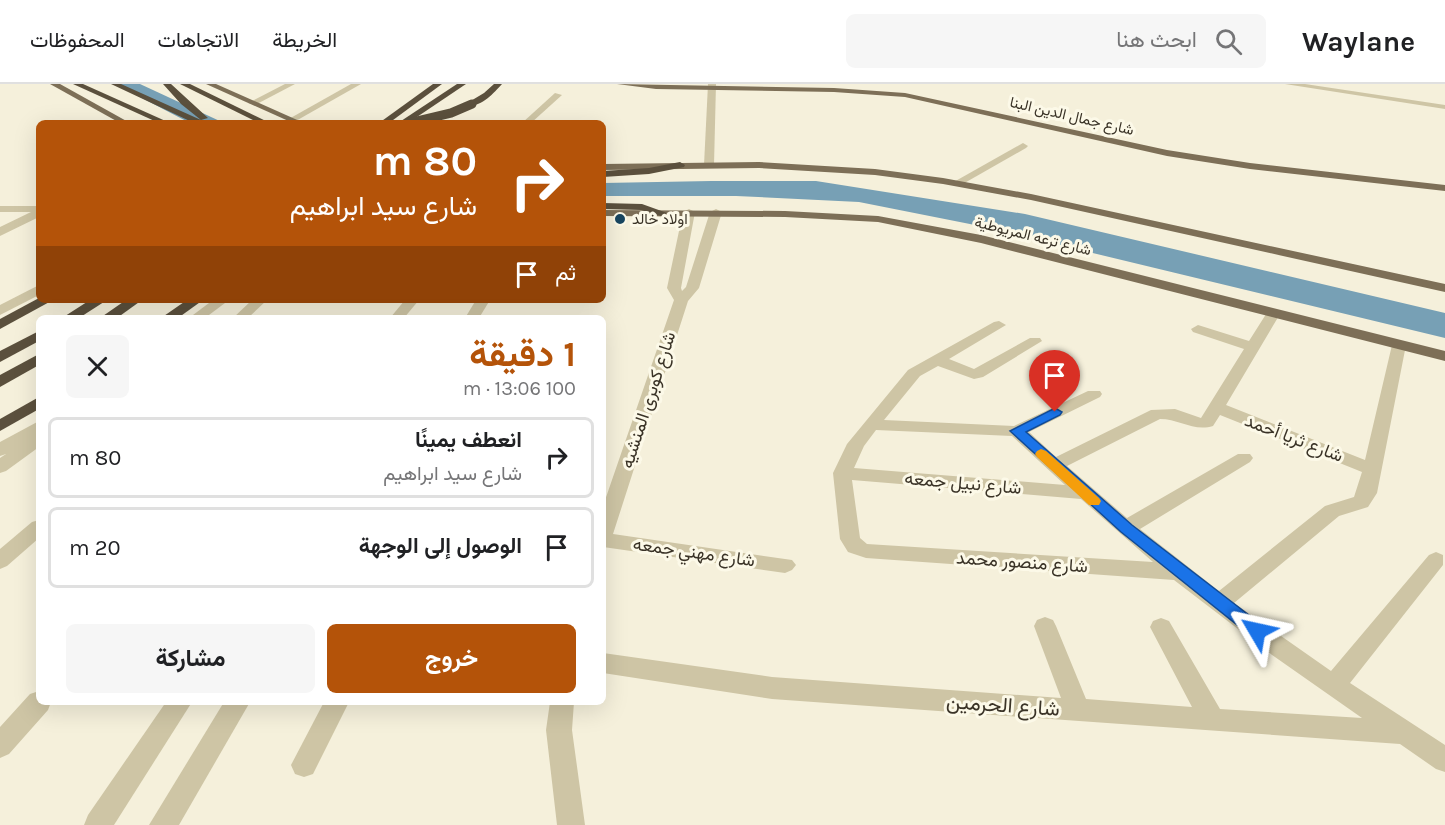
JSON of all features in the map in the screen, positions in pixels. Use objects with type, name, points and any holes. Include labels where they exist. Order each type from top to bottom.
[{"type":"highway","points":[[77,84],[159,120]]},
{"type":"highway","points":[[116,84],[194,120]]},
{"type":"highway","points":[[167,84],[206,120]]},
{"type":"highway","points":[[184,84],[260,120]]},
{"type":"highway","points":[[387,120],[438,84]]},
{"type":"highway","points":[[407,120],[462,84]]},
{"type":"highway","points":[[431,120],[471,84]]},
{"type":"highway","points":[[420,120],[472,104],[487,95],[498,84]]},
{"type":"highway","points":[[378,120],[404,108]]},
{"type":"highway","points":[[606,174],[649,171],[680,165]]},
{"type":"highway","points":[[606,206],[642,207],[662,213]]},
{"type":"highway","points":[[0,325],[40,303]]},
{"type":"highway","points":[[74,315],[95,303]]},
{"type":"highway","points":[[112,315],[130,303]]},
{"type":"highway","points":[[173,315],[191,303]]},
{"type":"highway","points":[[0,357],[36,337]]},
{"type":"highway","points":[[0,382],[36,361]]},
{"type":"highway","points":[[0,426],[36,404]]},
{"type":"main road","points":[[54,84],[120,120]]},
{"type":"main road","name":"شارع جمال الدين البنا","points":[[621,84],[840,89],[905,95],[1167,153],[1250,166],[1445,188]]},
{"type":"main road","name":"شارع جمال الدين البنا","points":[[859,84],[920,92],[1198,150],[1445,179]]},
{"type":"main road","points":[[214,85],[291,120]]},
{"type":"main road","name":"شارع ترعه المريوطية","points":[[606,167],[709,165],[875,172],[957,183],[1445,288]]},
{"type":"main road","name":"شارع ترعه المريوطية","points":[[606,213],[716,212],[879,219],[981,239],[1445,356]]},
{"type":"street","points":[[252,103],[291,84]]},
{"type":"street","points":[[299,120],[357,84]]},
{"type":"street","points":[[1289,84],[1445,107]]},
{"type":"street","points":[[709,165],[711,86]]},
{"type":"street","points":[[1398,92],[1405,100]]},
{"type":"street","points":[[529,120],[558,95]]},
{"type":"street","points":[[957,183],[1023,146]]},
{"type":"street","points":[[0,209],[36,211]]},
{"type":"street","name":"شارع كوبرى المنشيه","points":[[681,300],[674,288],[689,212]]},
{"type":"street","name":"شارع كوبرى المنشيه","points":[[606,525],[681,300],[692,288],[716,212]]},
{"type":"street","points":[[0,232],[36,213]]},
{"type":"street","points":[[0,311],[36,291]]},
{"type":"street","points":[[200,315],[218,303]]},
{"type":"street","points":[[243,315],[257,303]]},
{"type":"street","points":[[400,315],[410,303]]},
{"type":"street","points":[[1054,465],[1157,414],[1175,414],[1201,424],[1207,422],[1273,314]]},
{"type":"street","points":[[843,473],[856,444],[914,373],[936,358],[999,325]]},
{"type":"street","points":[[1198,329],[1252,347]]},
{"type":"street","points":[[936,358],[974,374],[983,372],[1035,341]]},
{"type":"street","points":[[1219,603],[1332,511],[1361,502],[1367,493],[1399,345]]},
{"type":"street","points":[[871,425],[1017,431],[1094,394]]},
{"type":"street","name":"شارع ثريا أحمد","points":[[1215,407],[1372,469]]},
{"type":"street","points":[[1017,431],[1084,493],[1219,603],[1333,686],[1445,760]]},
{"type":"street","points":[[0,450],[36,432]]},
{"type":"street","points":[[0,467],[36,433]]},
{"type":"street","points":[[1126,528],[1244,458]]},
{"type":"street","name":"شارع نبيل جمعه","points":[[843,473],[1084,493]]},
{"type":"street","name":"شارع منصور محمد","points":[[843,473],[850,539],[855,547],[866,551],[1179,572]]},
{"type":"street","points":[[0,561],[36,530]]},
{"type":"street","name":"شارع مهني جمعه","points":[[606,540],[785,565]]},
{"type":"street","points":[[1333,686],[1436,560]]},
{"type":"street","points":[[1045,626],[1078,710]]},
{"type":"street","points":[[1161,627],[1212,719]]},
{"type":"street","name":"شارع الحرمين","points":[[606,663],[772,688],[1404,733]]},
{"type":"street","points":[[0,746],[36,705]]},
{"type":"street","points":[[98,825],[178,705]]},
{"type":"street","points":[[163,825],[236,705]]},
{"type":"street","points":[[304,765],[335,705]]},
{"type":"street","points":[[562,705],[560,730],[571,825]]},
{"type":"water","points":[[115,84],[140,84],[218,120],[184,120]]},
{"type":"water","points":[[816,181],[1025,214],[1445,313],[1445,338],[985,227],[859,202],[736,196],[606,196],[606,183]]},
{"type":"slow traffic","points":[[1041,454],[1094,501]]},
{"type":"place","name":"اولاد خالد","points":[[620,219]]},
{"type":"route","points":[[1055,412],[1017,431],[1126,528],[1179,572],[1257,631]]}]
